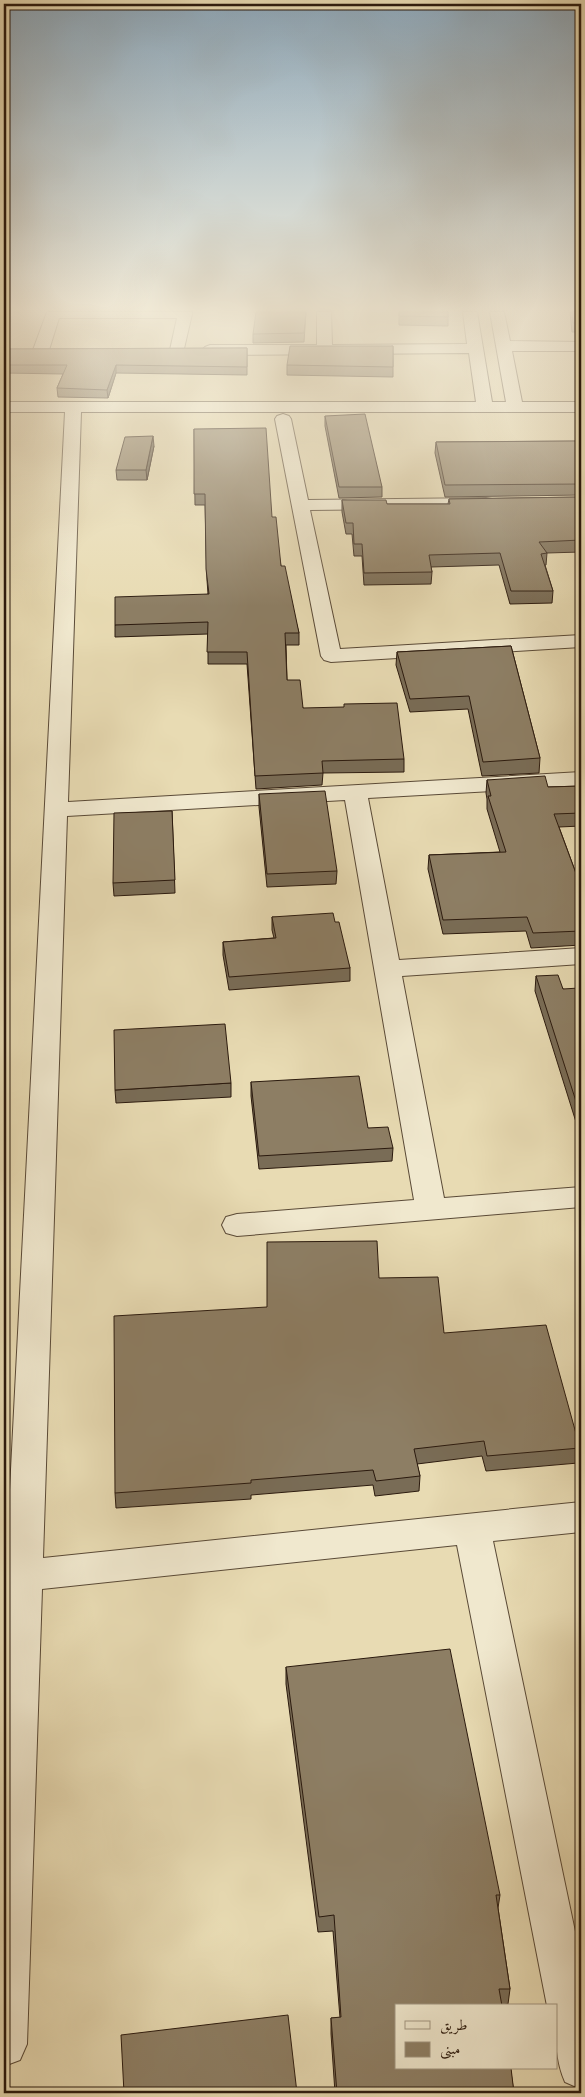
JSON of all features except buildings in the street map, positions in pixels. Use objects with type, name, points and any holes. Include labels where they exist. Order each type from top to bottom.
[{"type":"street","points":[[37,410],[73,413],[283,419],[581,420]]},
{"type":"street","points":[[73,413],[289,410]]},
{"type":"street","points":[[4,2044],[73,413]]},
{"type":"street","points":[[283,419],[331,656],[581,642]]},
{"type":"street","points":[[300,506],[504,503]]},
{"type":"street","points":[[55,810],[581,779]]},
{"type":"street","points":[[355,792],[432,1209]]},
{"type":"street","points":[[388,969],[581,956]]},
{"type":"street","points":[[238,1225],[581,1197]]},
{"type":"street","points":[[24,1575],[581,1517]]},
{"type":"street","points":[[472,1528],[581,2066]]}]
